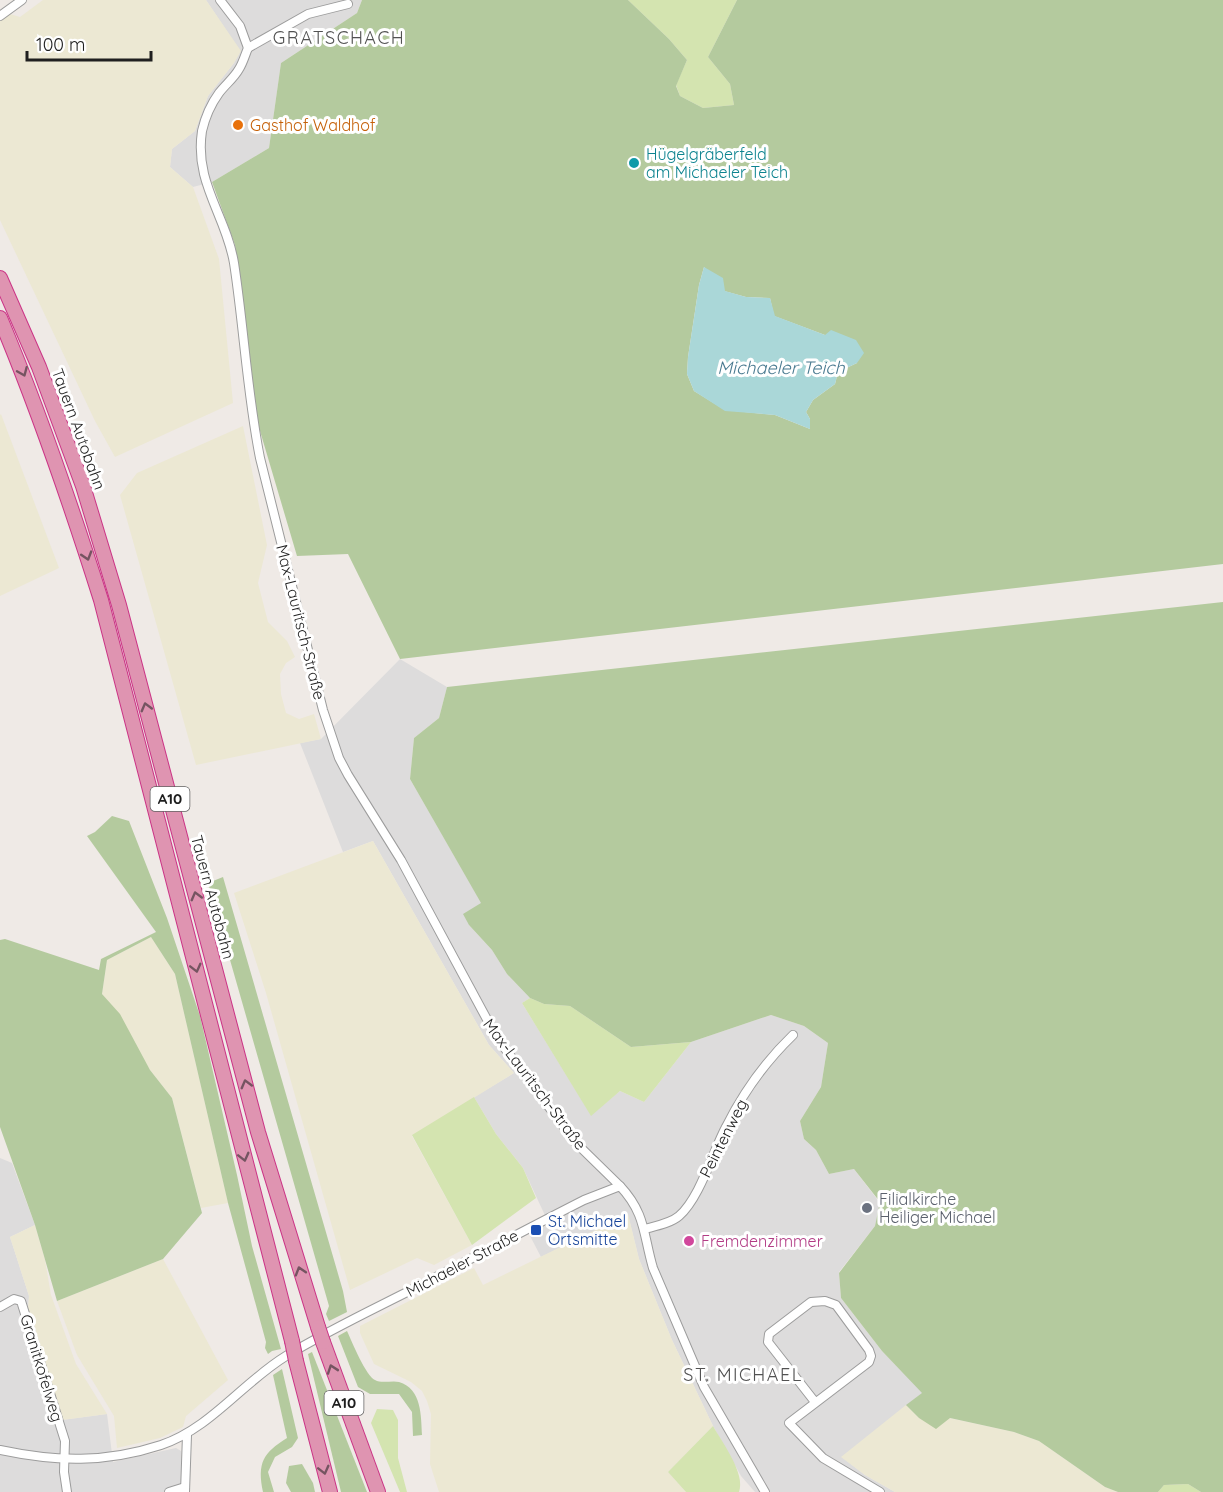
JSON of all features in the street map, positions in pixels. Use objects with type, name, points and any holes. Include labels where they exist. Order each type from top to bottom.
[{"type":"highway","name":"Tauern Autobahn","points":[[0,278],[39,368],[79,476],[119,605],[258,1132],[323,1342],[378,1492]]},
{"type":"highway","name":"Tauern Autobahn","points":[[0,318],[27,381],[67,491],[101,600],[330,1492]]},
{"type":"street","points":[[0,16],[22,0]]},
{"type":"street","points":[[220,0],[240,26],[248,48],[308,14],[348,4]]},
{"type":"street","name":"Max-Lauritsch-Straße","points":[[248,48],[239,70],[218,94],[209,110],[202,130],[201,153],[207,190],[225,228],[234,261],[252,416],[260,458],[326,719],[339,758],[348,775],[401,860],[497,1038],[576,1143],[620,1186]]},
{"type":"street","name":"Peintenweg","points":[[645,1229],[678,1217],[686,1208],[708,1170],[732,1114],[768,1060],[793,1035]]},
{"type":"street","points":[[620,1186],[633,1200],[645,1229],[653,1268],[704,1387],[765,1492]]},
{"type":"street","name":"Michaeler Straße","points":[[0,1450],[46,1459],[101,1458],[140,1451],[187,1434],[212,1416],[253,1379],[284,1357],[331,1330],[584,1200],[620,1186]]},
{"type":"street","name":"Granitkofelweg","points":[[0,1307],[14,1299],[21,1301],[65,1441],[64,1460]]},
{"type":"street","points":[[815,1402],[768,1342],[768,1338],[769,1334],[811,1302],[819,1300],[837,1305],[871,1356],[869,1362],[789,1423],[823,1458],[880,1492]]},
{"type":"street","points":[[169,1492],[185,1489],[187,1434]]},
{"type":"street","points":[[64,1460],[67,1492]]},
{"type":"shaded area","points":[[43,0],[206,0],[241,51],[208,96],[195,131],[172,149],[170,167],[193,187],[219,259],[233,403],[115,457],[95,421],[0,220],[0,21],[10,14],[20,17]]},
{"type":"shaded area","points":[[206,0],[362,0],[357,13],[281,63],[269,148],[212,182],[193,187],[170,167],[172,149],[195,131],[208,96],[234,63],[240,51]]},
{"type":"shaded area","points":[[0,415],[59,568],[0,596]]},
{"type":"shaded area","points":[[243,426],[267,545],[258,583],[268,622],[287,641],[295,657],[286,663],[280,674],[281,694],[286,713],[299,719],[314,714],[321,739],[196,765],[120,495],[137,473]]},
{"type":"shaded area","points":[[400,659],[447,687],[439,718],[414,738],[410,779],[482,904],[469,925],[492,950],[507,974],[530,998],[522,1003],[591,1115],[620,1091],[644,1102],[691,1042],[771,1015],[804,1026],[828,1043],[821,1087],[800,1121],[804,1139],[816,1150],[829,1174],[854,1169],[880,1203],[875,1226],[839,1272],[841,1298],[882,1351],[923,1393],[842,1457],[865,1475],[895,1492],[755,1492],[741,1476],[713,1426],[672,1340],[639,1259],[628,1215],[541,1257],[529,1234],[549,1224],[523,1168],[496,1134],[474,1097],[514,1073],[489,1045],[373,841],[343,852],[300,743],[321,739]]},
{"type":"shaded area","points":[[373,841],[489,1045],[514,1073],[412,1136],[472,1245],[434,1265],[417,1258],[350,1290],[266,993],[234,893]]},
{"type":"shaded area","points":[[151,937],[175,974],[228,1203],[201,1208],[172,1098],[150,1070],[102,994],[107,960]]},
{"type":"shaded area","points":[[0,1158],[12,1163],[35,1225],[10,1237],[29,1296],[28,1309],[62,1420],[107,1414],[113,1462],[176,1448],[181,1451],[181,1492],[0,1492]]},
{"type":"shaded area","points":[[628,1214],[639,1259],[672,1340],[713,1426],[668,1472],[686,1492],[439,1492],[430,1464],[431,1414],[427,1401],[422,1391],[411,1382],[374,1364],[360,1333],[360,1326],[474,1268],[483,1285]]},
{"type":"shaded area","points":[[35,1225],[45,1260],[51,1295],[76,1364],[107,1414],[62,1420],[28,1309],[29,1296],[10,1237]]},
{"type":"shaded area","points":[[163,1259],[228,1380],[186,1416],[183,1427],[160,1438],[117,1448],[114,1416],[77,1355],[57,1301]]},
{"type":"shaded area","points":[[906,1405],[919,1418],[949,1418],[1014,1432],[1039,1441],[1105,1487],[1118,1492],[895,1492],[865,1475],[841,1457]]},
{"type":"green space","points":[[362,0],[628,0],[669,39],[687,60],[676,86],[680,96],[703,108],[734,105],[730,84],[708,57],[737,0],[1223,0],[1223,564],[400,659],[348,554],[297,556],[255,414],[235,245],[212,182],[269,148],[281,63],[357,13]],"holes":[[[704,267],[724,291],[746,297],[770,298],[774,316],[825,335],[857,363],[838,372],[835,384],[813,400],[806,412],[810,419],[810,429],[775,415],[725,410],[694,391],[687,374],[688,357]]]},
{"type":"green space","points":[[628,0],[737,0],[708,57],[730,84],[734,105],[703,108],[680,96],[676,85],[687,60],[669,39]]},
{"type":"green space","points":[[1223,602],[1223,1492],[1201,1492],[1188,1484],[1164,1485],[1158,1492],[1118,1492],[1105,1487],[1039,1441],[1014,1432],[950,1418],[936,1429],[919,1418],[906,1405],[922,1393],[882,1351],[841,1298],[839,1273],[875,1226],[880,1202],[854,1169],[829,1174],[816,1150],[804,1139],[800,1121],[821,1087],[828,1043],[804,1026],[771,1015],[691,1042],[631,1047],[570,1006],[544,1004],[530,998],[507,974],[492,950],[469,925],[463,914],[481,903],[410,779],[414,738],[439,718],[447,687]]},
{"type":"green space","points":[[112,816],[129,821],[167,918],[200,1016],[252,1246],[281,1349],[268,1354],[228,1203],[175,974],[151,937],[107,960],[102,994],[120,1014],[150,1070],[172,1098],[202,1213],[163,1259],[57,1301],[35,1225],[0,1127],[0,940],[5,939],[99,970],[101,959],[156,932],[87,836],[95,832]]},
{"type":"green space","points":[[223,877],[343,1291],[347,1312],[329,1321],[326,1314],[329,1306],[208,883]]},
{"type":"green space","points":[[530,998],[544,1004],[570,1006],[631,1047],[691,1042],[644,1102],[620,1091],[591,1116],[522,1003]]},
{"type":"green space","points":[[474,1097],[496,1134],[523,1168],[536,1198],[472,1245],[412,1135]]},
{"type":"green space","points":[[347,1331],[371,1377],[381,1382],[399,1382],[412,1391],[419,1404],[422,1435],[413,1436],[412,1412],[399,1394],[370,1394],[358,1387],[338,1336]]},
{"type":"green space","points":[[312,1352],[367,1492],[341,1492],[308,1354]]},
{"type":"green space","points":[[282,1369],[298,1438],[292,1447],[275,1457],[268,1472],[274,1492],[263,1492],[261,1473],[264,1460],[272,1449],[287,1438],[273,1375]]},
{"type":"green space","points":[[377,1409],[393,1410],[398,1420],[398,1458],[407,1492],[400,1492],[371,1423]]},
{"type":"green space","points":[[713,1426],[736,1467],[739,1476],[739,1492],[686,1492],[668,1472]]},
{"type":"green space","points":[[302,1464],[313,1483],[315,1492],[291,1492],[286,1483],[289,1466]]},
{"type":"green space","points":[[1188,1484],[1201,1492],[1158,1492],[1164,1485]]},
{"type":"water","name":"Michaeler Teich","points":[[704,267],[723,278],[725,291],[746,297],[770,298],[775,316],[825,335],[831,330],[856,340],[864,353],[857,363],[838,372],[835,384],[813,400],[806,412],[810,419],[810,429],[775,415],[725,411],[694,391],[687,374],[688,357]]},
{"type":"place","name":"Gasthof Waldhof","points":[[238,125]]},
{"type":"place","name":"Hügelgräberfeld am Michaeler Teich","points":[[634,163]]},
{"type":"place","name":"Filialkirche Heiliger Michael","points":[[867,1208]]},
{"type":"place","name":"St. Michael Ortsmitte","points":[[536,1230]]},
{"type":"place","name":"Fremdenzimmer","points":[[689,1241]]},
{"type":"district","name":"GRATSCHACH","points":[[339,38]]},
{"type":"district","name":"ST. MICHAEL","points":[[743,1375]]}]
